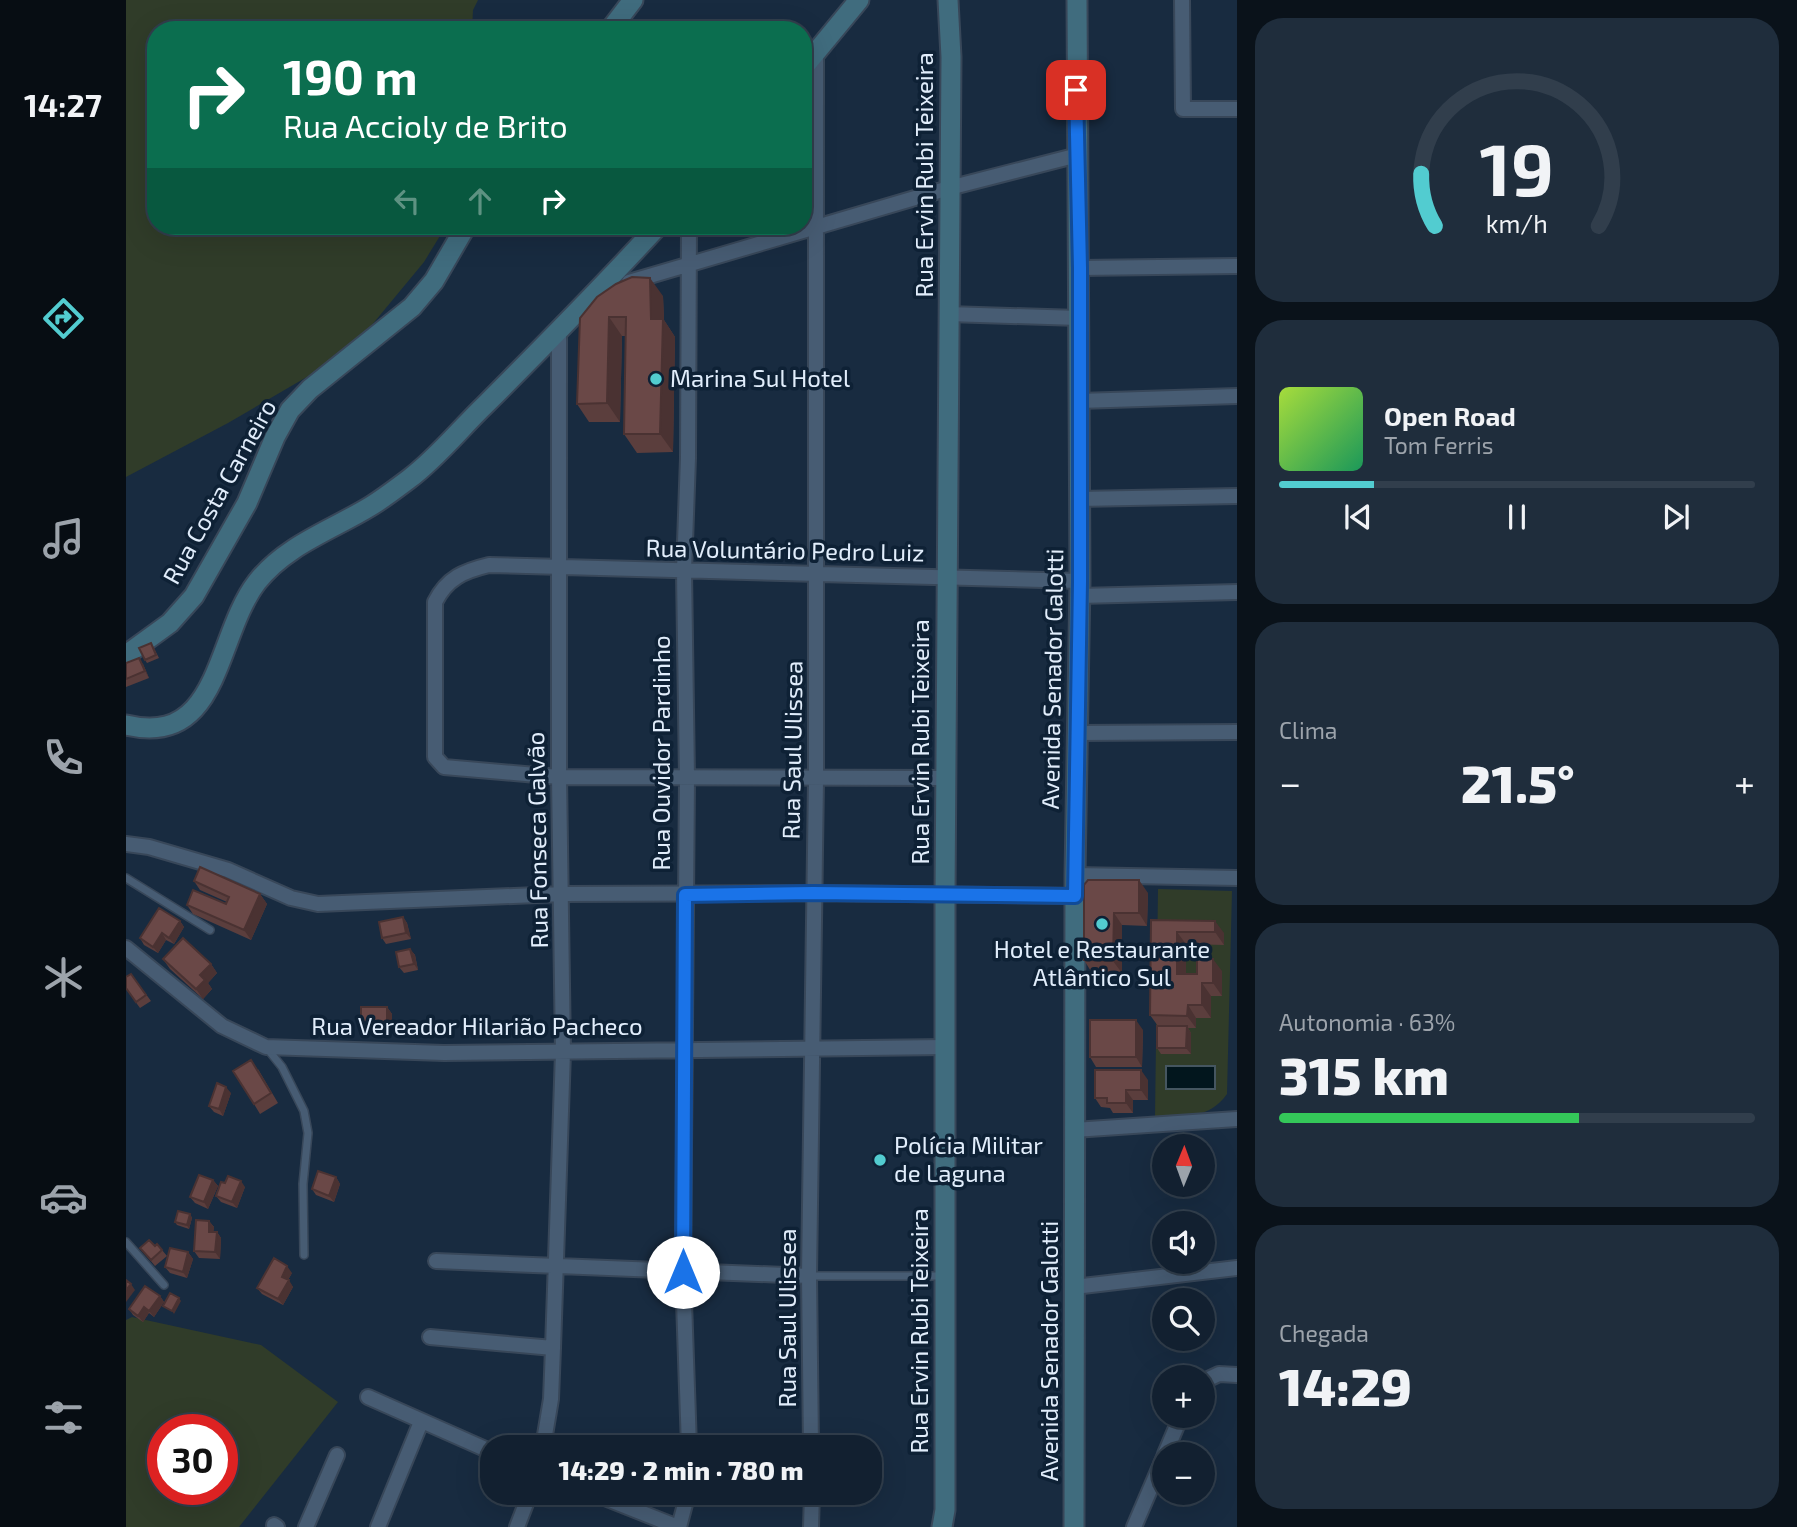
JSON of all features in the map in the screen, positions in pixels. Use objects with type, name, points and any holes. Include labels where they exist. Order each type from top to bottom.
[{"type":"main road","points":[[617,21],[633,0]]},
{"type":"main road","points":[[812,59],[859,0]]},
{"type":"main road","name":"Rua Ervin Rubi Teixeira","points":[[942,1527],[945,1510],[946,578],[951,57],[948,0]]},
{"type":"main road","name":"Avenida Senador Galotti","points":[[1074,1527],[1074,875],[1078,733],[1080,268],[1077,0]]},
{"type":"main road","name":"Rua Costa Carneiro","points":[[126,655],[170,623],[194,596],[247,503],[275,437],[290,410],[310,389],[412,307],[434,281],[461,235]]},
{"type":"main road","points":[[126,725],[161,729],[183,720],[203,701],[239,614],[257,582],[289,551],[372,506],[412,477],[559,332],[650,235]]},
{"type":"street","points":[[1182,0],[1183,109],[1237,109]]},
{"type":"street","name":"Rua Saul Ulissea","points":[[811,1435],[809,1276],[817,574],[817,228],[812,109]]},
{"type":"street","points":[[812,229],[948,188],[1078,155]]},
{"type":"street","name":"Rua Ouvidor Pardinho","points":[[689,235],[688,458],[684,571],[687,778],[683,1272],[689,1435]]},
{"type":"street","points":[[598,292],[793,235]]},
{"type":"street","points":[[1080,268],[1237,267]]},
{"type":"street","points":[[948,314],[1079,318]]},
{"type":"street","name":"Rua Fonseca Galvão","points":[[545,1435],[551,1399],[563,1052],[559,777],[559,332]]},
{"type":"street","points":[[1079,401],[1237,396]]},
{"type":"street","points":[[1078,499],[1237,496]]},
{"type":"street","name":"Rua Voluntário Pedro Luiz","points":[[559,777],[460,770],[444,767],[435,757],[436,602],[441,590],[452,578],[468,570],[489,565],[559,566],[946,578],[1079,589],[1237,592]]},
{"type":"street","points":[[1078,733],[1237,732]]},
{"type":"street","points":[[559,777],[816,780],[946,778]]},
{"type":"street","points":[[126,844],[149,847],[228,870],[291,898],[318,904],[562,894],[1075,896]]},
{"type":"street","points":[[1074,875],[1237,878]]},
{"type":"street","name":"Rua Vereador Hilarião Pacheco","points":[[126,948],[222,1026],[266,1046],[444,1053],[945,1047]]},
{"type":"street","points":[[1074,1130],[1237,1119]]},
{"type":"street","points":[[436,1261],[809,1276]]},
{"type":"street","points":[[1074,1287],[1237,1268]]},
{"type":"street","points":[[430,1337],[553,1348]]},
{"type":"street","points":[[1215,1376],[1237,1375]]},
{"type":"street","points":[[368,1397],[480,1447]]},
{"type":"street","points":[[378,1527],[421,1422]]},
{"type":"street","points":[[306,1527],[337,1455]]},
{"type":"street","points":[[1135,1527],[1152,1485]]},
{"type":"street","points":[[517,1527],[525,1505]]},
{"type":"street","points":[[623,1505],[679,1527],[685,1505]]},
{"type":"street","points":[[811,1527],[812,1505]]},
{"type":"lane","points":[[126,878],[210,930]]},
{"type":"lane","points":[[266,1046],[282,1068],[304,1111],[308,1133],[303,1184],[304,1255]]},
{"type":"lane","points":[[126,1242],[163,1285]]},
{"type":"lane","points":[[809,1276],[945,1276]]},
{"type":"green space","points":[[126,0],[478,0],[473,10],[472,21],[147,21],[147,235],[440,235],[424,262],[371,326],[324,367],[228,423],[126,477]]},
{"type":"green space","points":[[1158,889],[1232,891],[1227,1094],[1212,1108],[1186,1116],[1155,1117]]},
{"type":"green space","points":[[132,1317],[261,1345],[338,1402],[239,1527],[126,1527],[126,1320]]},
{"type":"water","points":[[1166,1066],[1215,1066],[1215,1089],[1166,1089]]},
{"type":"building","points":[[632,277],[650,278],[651,319],[663,319],[660,434],[624,434],[626,317],[609,317],[607,403],[577,404],[580,318],[597,297]]},
{"type":"building","points":[[151,643],[156,655],[145,660],[139,648]]},
{"type":"building","points":[[139,658],[145,671],[126,679],[126,663]]},
{"type":"building","points":[[200,867],[260,894],[244,930],[187,905],[193,890],[226,904],[229,897],[194,881]]},
{"type":"building","points":[[1088,880],[1139,880],[1139,913],[1114,913],[1113,961],[1084,960],[1084,885]]},
{"type":"building","points":[[159,908],[180,921],[169,938],[162,933],[153,947],[140,938]]},
{"type":"building","points":[[403,917],[406,933],[382,938],[379,922]]},
{"type":"building","points":[[1151,920],[1215,921],[1215,932],[1177,932],[1177,974],[1197,974],[1197,959],[1213,959],[1213,983],[1202,983],[1202,1005],[1188,1005],[1187,1016],[1150,1015]]},
{"type":"building","points":[[183,938],[211,964],[200,975],[205,980],[196,989],[163,959]]},
{"type":"building","points":[[410,949],[414,964],[399,967],[396,952]]},
{"type":"building","points":[[131,974],[146,995],[136,1002],[126,988],[126,977]]},
{"type":"building","points":[[361,1007],[387,1007],[387,1024],[361,1024]]},
{"type":"building","points":[[1090,1020],[1136,1020],[1136,1057],[1090,1057]]},
{"type":"building","points":[[1157,1026],[1187,1026],[1186,1048],[1157,1048]]},
{"type":"building","points":[[251,1060],[271,1093],[254,1104],[233,1071]]},
{"type":"building","points":[[1095,1070],[1141,1070],[1141,1090],[1126,1090],[1126,1103],[1107,1103],[1107,1098],[1095,1098]]},
{"type":"building","points":[[217,1083],[226,1087],[219,1109],[209,1106]]},
{"type":"building","points":[[318,1171],[336,1177],[329,1196],[312,1189]]},
{"type":"building","points":[[199,1175],[213,1180],[204,1202],[190,1197]]},
{"type":"building","points":[[228,1176],[241,1181],[232,1202],[216,1196],[221,1182],[225,1183]]},
{"type":"building","points":[[178,1211],[190,1214],[187,1225],[175,1222]]},
{"type":"building","points":[[196,1220],[209,1221],[209,1232],[217,1232],[215,1252],[194,1251]]},
{"type":"building","points":[[149,1240],[162,1250],[151,1260],[140,1248]]},
{"type":"building","points":[[170,1248],[188,1252],[183,1272],[165,1267]]},
{"type":"building","points":[[274,1258],[287,1266],[282,1277],[289,1280],[278,1299],[257,1288]]},
{"type":"building","points":[[145,1286],[160,1296],[149,1311],[144,1307],[138,1316],[129,1309]]},
{"type":"building","points":[[170,1293],[179,1298],[172,1311],[163,1306]]},
{"type":"place","name":"Marina Sul Hotel","points":[[656,379]]},
{"type":"place","name":"Hotel e Restaurante Atlântico Sul","points":[[1102,924]]},
{"type":"place","name":"Polícia Militar de Laguna","points":[[880,1160]]},
{"type":"route","points":[[683,1272],[685,895],[813,893],[1075,896],[1080,582],[1080,268],[1076,90]]}]
